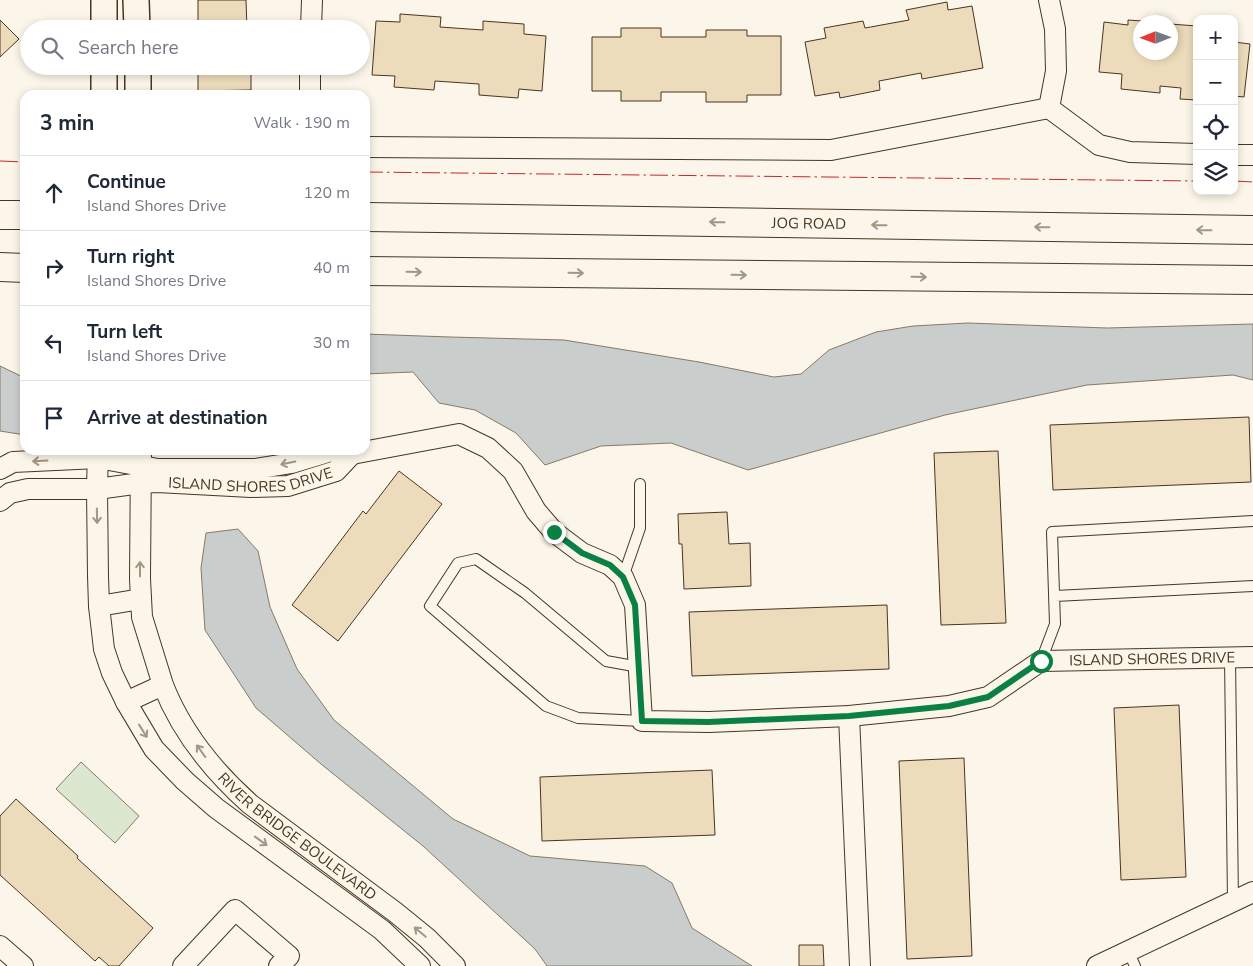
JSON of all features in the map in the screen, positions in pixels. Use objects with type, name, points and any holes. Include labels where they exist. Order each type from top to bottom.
[{"type":"main road","points":[[0,215],[20,215]]},
{"type":"main road","name":"JOG ROAD","points":[[370,216],[1253,230]]},
{"type":"main road","points":[[0,267],[20,268]]},
{"type":"main road","points":[[370,271],[1253,280]]},
{"type":"street","points":[[104,0],[104,20]]},
{"type":"street","points":[[136,0],[137,20]]},
{"type":"street","points":[[311,20],[312,0]]},
{"type":"street","points":[[1049,0],[1055,30],[1056,71],[1049,108]]},
{"type":"street","points":[[104,75],[104,90]]},
{"type":"street","points":[[138,75],[138,90]]},
{"type":"street","points":[[310,75],[310,90]]},
{"type":"street","points":[[370,147],[831,150],[1049,108],[1099,145],[1130,152],[1193,154]]},
{"type":"street","points":[[1238,155],[1253,155]]},
{"type":"street","name":"ISLAND SHORES DRIVE","points":[[370,447],[459,434],[488,448],[513,471],[536,511],[554,532],[582,553],[610,565],[623,577],[635,605],[642,721]]},
{"type":"street","points":[[4,463],[88,455]]},
{"type":"street","name":"RIVER BRIDGE BOULEVARD","points":[[98,455],[99,606],[104,649],[126,702],[154,749],[185,781],[216,808],[382,930],[420,966]]},
{"type":"street","points":[[102,455],[145,467]]},
{"type":"street","name":"ISLAND SHORES DRIVE","points":[[145,467],[157,482],[251,487],[288,486],[336,471],[340,455]]},
{"type":"street","points":[[0,501],[10,493],[28,489],[97,489],[145,467]]},
{"type":"street","name":"RIVER BRIDGE BOULEVARD","points":[[145,467],[140,580],[142,617],[163,685],[186,730],[211,765],[250,804],[395,912],[427,938],[455,966]]},
{"type":"street","points":[[99,606],[141,599]]},
{"type":"street","name":"ISLAND SHORES DRIVE","points":[[1041,661],[1253,657]]},
{"type":"street","points":[[642,721],[708,722],[849,716],[949,706],[988,697],[1041,661]]},
{"type":"street","points":[[126,702],[163,685]]},
{"type":"street","points":[[849,716],[860,966]]},
{"type":"street","points":[[1097,966],[1131,959],[1253,892]]},
{"type":"street","points":[[183,966],[235,910],[289,956],[279,966]]},
{"type":"street","points":[[0,946],[23,966]]},
{"type":"lane","points":[[623,577],[640,528],[640,484]]},
{"type":"lane","points":[[1041,661],[1055,624],[1052,532],[1253,521]]},
{"type":"lane","points":[[639,667],[606,660],[525,593],[476,559],[458,563],[430,606],[546,706],[578,718],[642,721]]},
{"type":"lane","points":[[1054,596],[1253,586]]},
{"type":"lane","points":[[1230,657],[1233,902]]},
{"type":"green space","points":[[81,762],[139,816],[115,843],[56,789]]},
{"type":"shaded area","points":[[968,323],[1107,328],[1253,324],[1253,380],[1233,375],[1087,385],[945,415],[748,470],[671,443],[601,446],[545,465],[516,433],[475,410],[439,403],[413,372],[370,374],[370,334],[564,340],[699,362],[774,377],[801,374],[829,350],[876,332],[913,326]]},
{"type":"shaded area","points":[[0,366],[20,376],[20,434],[0,431]]},
{"type":"shaded area","points":[[238,529],[258,551],[270,607],[297,669],[334,720],[453,819],[530,856],[645,866],[672,883],[692,928],[752,966],[547,966],[535,949],[423,846],[321,764],[256,708],[205,630],[201,568],[206,533]]},
{"type":"building","points":[[198,0],[246,0],[247,20],[198,20]]},
{"type":"building","points":[[947,2],[948,10],[972,6],[983,68],[922,79],[921,73],[879,81],[880,90],[840,98],[839,92],[815,96],[805,42],[826,38],[824,28],[863,21],[865,28],[909,20],[906,10]]},
{"type":"building","points":[[400,14],[441,17],[440,27],[483,30],[483,21],[524,24],[524,34],[546,36],[542,91],[519,89],[518,98],[479,95],[479,84],[435,81],[434,90],[394,87],[395,76],[372,75],[376,21],[400,22]]},
{"type":"building","points":[[0,20],[19,39],[0,57]]},
{"type":"building","points":[[1128,20],[1133,20],[1133,60],[1178,60],[1178,25],[1193,26],[1193,100],[1180,99],[1181,88],[1160,86],[1160,93],[1121,89],[1122,74],[1099,72],[1104,22],[1128,25]]},
{"type":"building","points":[[621,28],[661,28],[661,37],[706,37],[706,30],[747,30],[747,36],[781,36],[781,95],[747,95],[747,102],[706,102],[706,92],[661,92],[661,101],[621,101],[621,91],[592,91],[592,37],[621,37]]},
{"type":"building","points":[[1238,42],[1250,44],[1244,97],[1238,96]]},
{"type":"building","points":[[198,75],[251,75],[251,90],[198,90]]},
{"type":"building","points":[[1249,417],[1251,482],[1053,490],[1050,425]]},
{"type":"building","points":[[998,451],[1006,623],[941,625],[934,453]]},
{"type":"building","points":[[399,471],[442,504],[338,641],[292,605],[363,511],[366,514]]},
{"type":"building","points":[[727,512],[729,544],[750,543],[751,586],[684,589],[682,544],[679,544],[678,514]]},
{"type":"building","points":[[887,605],[889,669],[692,676],[689,612]]},
{"type":"building","points":[[1179,705],[1186,877],[1121,880],[1114,708]]},
{"type":"building","points":[[964,758],[972,956],[907,959],[899,761]]},
{"type":"building","points":[[712,770],[715,835],[542,841],[540,777]]},
{"type":"building","points":[[16,799],[153,928],[119,966],[109,966],[99,957],[95,961],[0,875],[0,816]]},
{"type":"building","points":[[799,945],[823,945],[824,966],[799,966]]},
{"type":"power","points":[[0,161],[20,162]]},
{"type":"power","points":[[370,172],[1193,181]]},
{"type":"power","points":[[1238,181],[1253,182]]},
{"type":"route","points":[[554,532],[582,553],[610,565],[623,577],[635,605],[642,721],[708,722],[849,716],[949,706],[988,697],[1041,661]]}]
